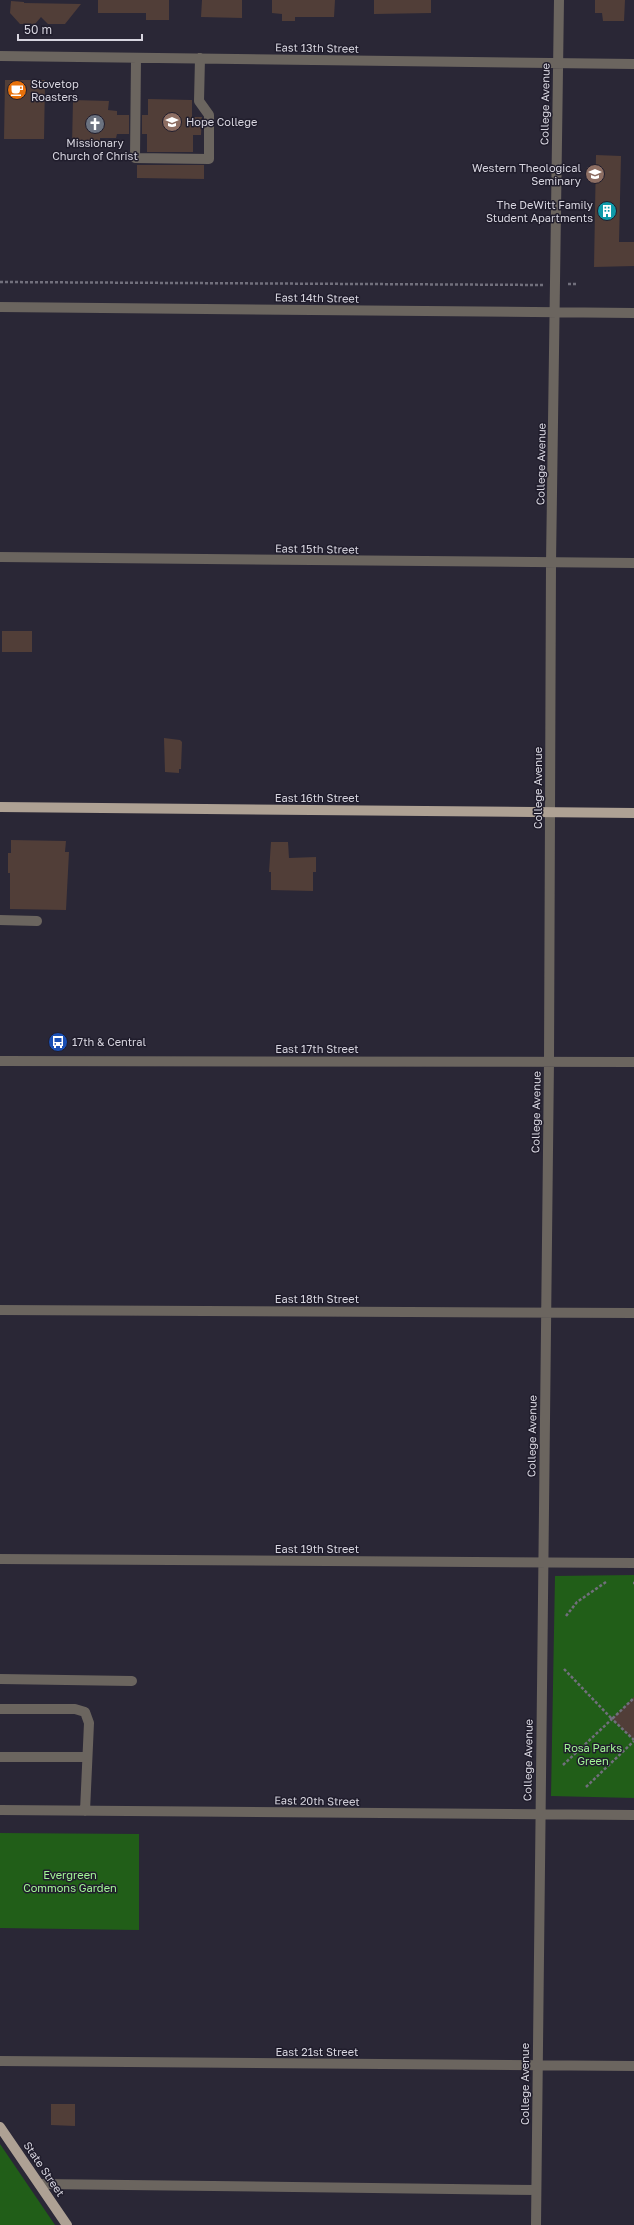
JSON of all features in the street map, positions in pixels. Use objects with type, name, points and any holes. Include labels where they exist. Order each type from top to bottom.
[{"type":"main road","name":"East 16th Street","points":[[0,807],[634,812]]},
{"type":"main road","name":"State Street","points":[[0,2127],[67,2225]]},
{"type":"street","name":"College Avenue","points":[[536,2225],[536,2065],[549,1061],[551,563],[559,0]]},
{"type":"street","name":"East 13th Street","points":[[0,56],[634,64]]},
{"type":"street","points":[[136,58],[135,158],[209,159],[209,115],[199,101],[200,58]]},
{"type":"street","name":"East 14th Street","points":[[0,307],[634,313]]},
{"type":"street","name":"East 15th Street","points":[[0,557],[634,564]]},
{"type":"street","points":[[0,920],[37,921]]},
{"type":"street","name":"East 17th Street","points":[[0,1060],[634,1062]]},
{"type":"street","name":"East 18th Street","points":[[0,1310],[634,1313]]},
{"type":"street","name":"East 19th Street","points":[[0,1559],[634,1564]]},
{"type":"street","points":[[0,1679],[132,1681]]},
{"type":"street","points":[[0,1708],[75,1709],[85,1712],[89,1723],[85,1811]]},
{"type":"street","points":[[0,1756],[87,1757]]},
{"type":"street","name":"East 20th Street","points":[[0,1810],[634,1815]]},
{"type":"street","name":"East 21st Street","points":[[0,2062],[634,2066]]},
{"type":"street","points":[[40,2184],[536,2190]]},
{"type":"path","points":[[0,282],[577,284]]},
{"type":"path","points":[[566,1616],[577,1602],[606,1582]]},
{"type":"path","points":[[564,1669],[634,1741],[586,1787]]},
{"type":"path","points":[[563,1765],[634,1698]]},
{"type":"green space","name":"Rosa Parks Green","points":[[634,1575],[634,1798],[551,1796],[555,1576]]},
{"type":"green space","name":"Evergreen Commons Garden","points":[[0,1833],[139,1834],[139,1930],[0,1928]]},
{"type":"green space","points":[[0,2144],[55,2225],[0,2225]]},
{"type":"building","points":[[98,0],[169,0],[169,20],[146,20],[146,13],[98,13]]},
{"type":"building","points":[[202,0],[242,0],[242,18],[201,17]]},
{"type":"building","points":[[272,0],[335,0],[334,17],[295,17],[295,21],[282,21],[282,14],[272,13]]},
{"type":"building","points":[[374,0],[431,0],[431,13],[374,14]]},
{"type":"building","points":[[595,0],[625,0],[624,21],[603,21],[602,13],[595,13]]},
{"type":"building","points":[[11,1],[24,3],[81,4],[65,24],[48,24],[41,17],[35,24],[20,24],[10,13]]},
{"type":"building","points":[[5,80],[45,80],[44,139],[4,139]]},
{"type":"building","points":[[148,99],[192,100],[192,117],[202,117],[201,135],[193,135],[193,152],[147,152],[147,134],[142,134],[142,115],[148,115]]},
{"type":"building","name":"Missionary Church of Christ","points":[[73,100],[109,101],[108,110],[117,111],[117,115],[129,115],[129,134],[117,134],[116,138],[100,138],[100,146],[72,145]]},
{"type":"building","name":"The DeWitt Family Student Apartments","points":[[596,155],[621,156],[619,242],[634,242],[634,266],[594,267]]},
{"type":"building","points":[[137,165],[204,165],[204,179],[137,178]]},
{"type":"building","points":[[2,631],[32,631],[32,652],[2,652]]},
{"type":"building","points":[[164,738],[180,740],[182,742],[181,769],[179,769],[179,773],[165,772]]},
{"type":"building","points":[[11,840],[66,841],[65,852],[69,852],[66,910],[10,909],[10,873],[8,873],[8,853],[11,853]]},
{"type":"building","points":[[271,842],[288,842],[289,858],[316,857],[316,872],[313,872],[313,891],[271,890],[271,872],[269,872]]},
{"type":"building","points":[[634,1697],[634,1740],[612,1719]]},
{"type":"building","points":[[51,2104],[75,2104],[75,2126],[51,2125]]},
{"type":"place","name":"Stovetop Roasters","points":[[17,90]]},
{"type":"place","name":"Hope College","points":[[172,122]]},
{"type":"place","name":"Missionary Church of Christ","points":[[95,124]]},
{"type":"place","name":"Western Theological Seminary","points":[[595,174]]},
{"type":"place","name":"The DeWitt Family Student Apartments","points":[[607,211]]},
{"type":"place","name":"17th & Central","points":[[58,1042]]}]
